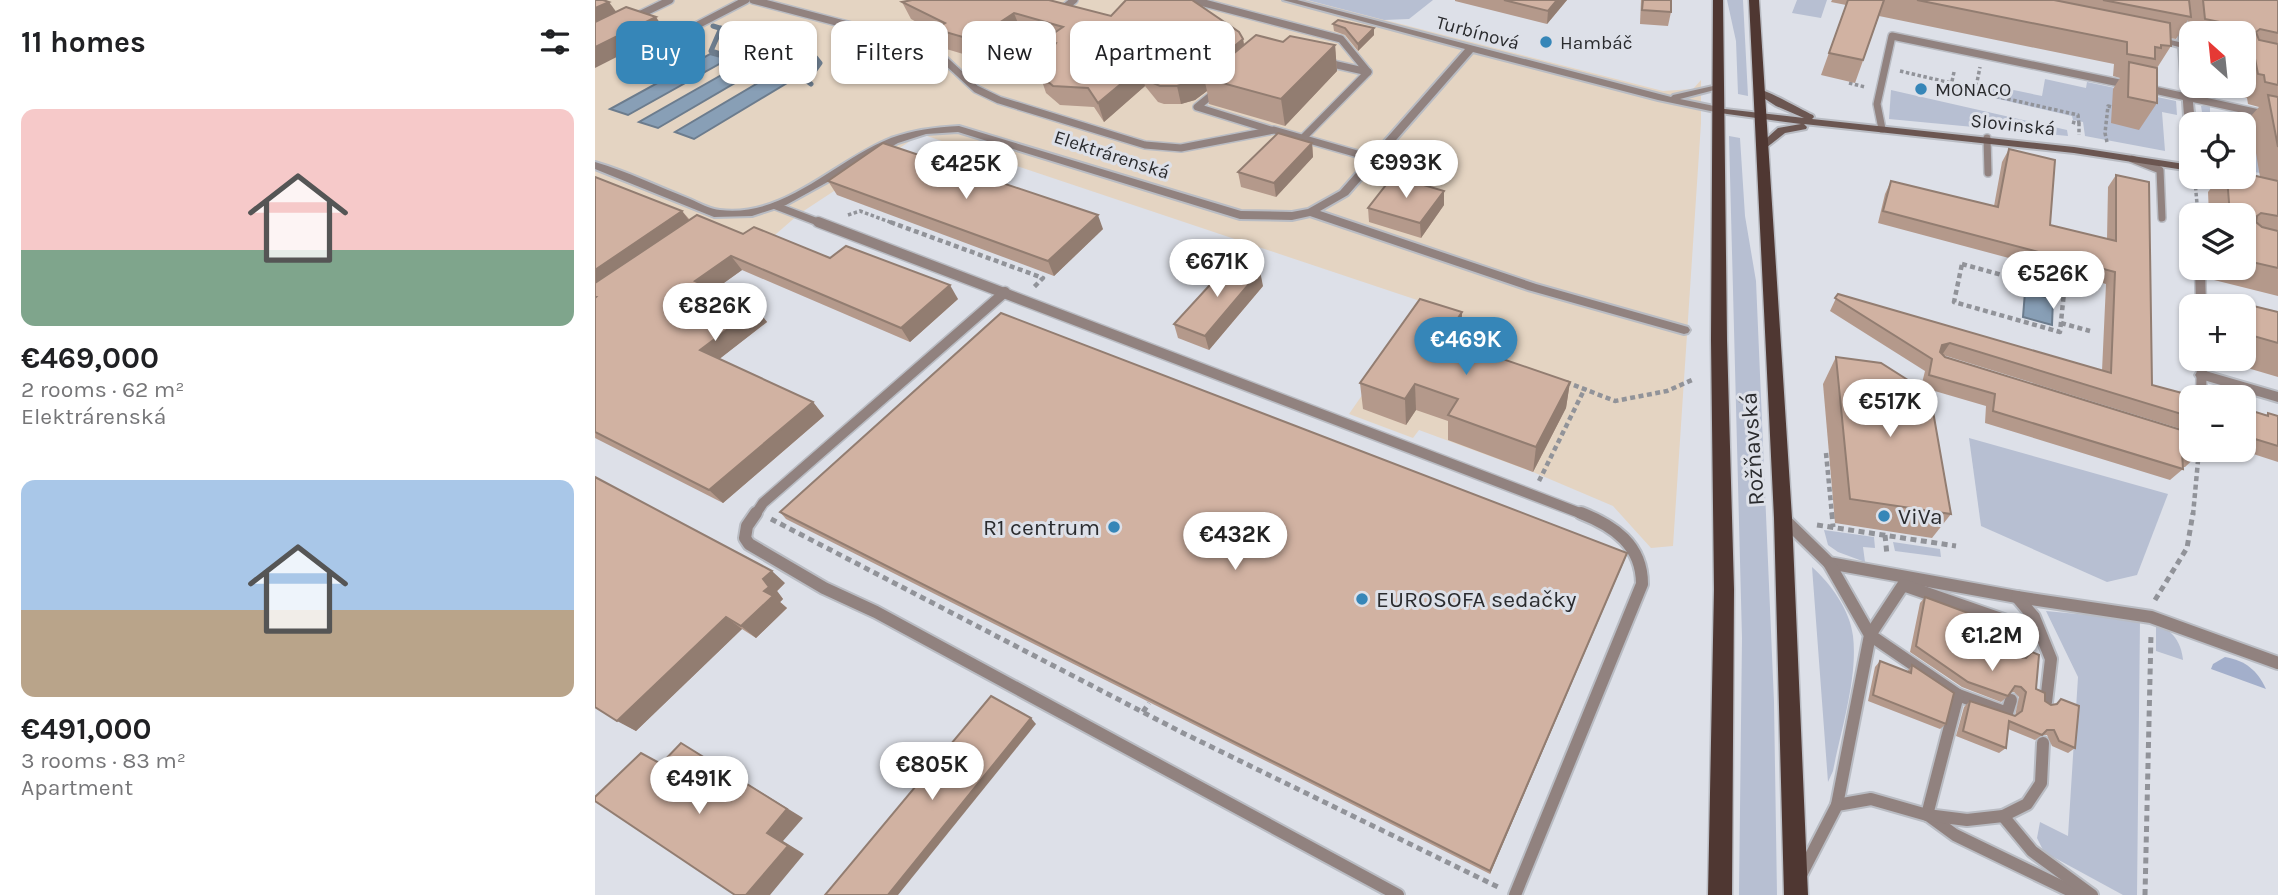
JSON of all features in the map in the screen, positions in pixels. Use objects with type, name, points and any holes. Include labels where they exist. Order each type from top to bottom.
[{"type":"main road","name":"Rožňavská","points":[[1718,0],[1719,340],[1724,589],[1720,895]]},
{"type":"main road","name":"Rožňavská","points":[[1753,0],[1783,518],[1796,890]]},
{"type":"street","name":"Turbínová","points":[[1287,0],[1661,98],[1720,110]]},
{"type":"street","points":[[2180,0],[2183,21]]},
{"type":"street","points":[[2147,38],[2179,44]]},
{"type":"street","name":"Elektrárenská","points":[[595,164],[714,218],[776,206],[798,197],[887,141],[921,131],[951,128],[1050,155],[1240,215],[1274,217],[1311,212],[1344,193],[1470,48]]},
{"type":"street","name":"Turbínová","points":[[1661,98],[1698,93],[1720,86]]},
{"type":"street","name":"Slovinská","points":[[1759,91],[1780,104],[1830,124]]},
{"type":"street","name":"Slovinská","points":[[1720,110],[2120,154],[2179,166]]},
{"type":"street","name":"Slovinská","points":[[1762,148],[1782,130],[1830,124]]},
{"type":"street","name":"Elektrárenská","points":[[1311,212],[1532,287],[1684,330]]},
{"type":"street","points":[[2202,375],[2278,397]]},
{"type":"lane","points":[[626,21],[670,0]]},
{"type":"lane","points":[[705,21],[746,0]]},
{"type":"lane","points":[[753,0],[931,47],[976,89],[999,100],[1145,145],[1181,148],[1274,130]]},
{"type":"lane","points":[[1068,14],[1057,11],[1074,0]]},
{"type":"lane","points":[[1193,0],[1341,39],[1368,72]]},
{"type":"lane","points":[[1882,129],[1877,104],[1892,36],[2179,95]]},
{"type":"lane","points":[[1317,60],[1368,72]]},
{"type":"lane","points":[[1303,138],[1368,72]]},
{"type":"lane","points":[[1224,84],[1197,107],[1375,159]]},
{"type":"lane","points":[[2192,98],[2278,117]]},
{"type":"lane","points":[[1987,138],[1988,173]]},
{"type":"lane","points":[[2120,154],[2160,170],[2162,218]]},
{"type":"lane","points":[[776,206],[1533,495],[1615,529],[1640,559],[1642,584],[1510,893]]},
{"type":"lane","points":[[1005,292],[763,502],[747,526],[745,538],[749,544],[824,588],[897,624],[1398,895]]},
{"type":"lane","points":[[2202,371],[2202,385]]},
{"type":"lane","points":[[1783,518],[1829,563],[1870,635],[1958,695],[2007,713],[2011,701]]},
{"type":"lane","points":[[1829,563],[2017,597],[2151,617],[2278,663]]},
{"type":"lane","points":[[1796,890],[1837,805],[1870,635],[1903,586],[2021,626],[2017,655]]},
{"type":"lane","points":[[2017,597],[2033,617],[2052,659],[2046,702]]},
{"type":"lane","points":[[1927,815],[1958,695]]},
{"type":"lane","points":[[1837,805],[1871,799],[1927,815],[1967,820],[2003,816],[2027,804],[2041,783],[2043,743]]},
{"type":"lane","points":[[1927,815],[1955,835],[2079,895]]},
{"type":"lane","points":[[2003,816],[2017,838],[2039,860],[2092,895]]},
{"type":"path","points":[[1883,73],[1895,70],[1951,83],[1951,86],[2078,115],[2079,140]]},
{"type":"path","points":[[1951,83],[1954,72]]},
{"type":"path","points":[[2107,143],[2105,133],[2108,106],[2112,107]]},
{"type":"path","points":[[2072,122],[2078,124]]},
{"type":"path","points":[[825,223],[860,211],[1043,278],[1029,292]]},
{"type":"path","points":[[1962,264],[2064,292],[2061,323],[2060,332],[1954,302],[1962,264]]},
{"type":"path","points":[[1030,273],[1035,269]]},
{"type":"path","points":[[2061,323],[2090,331]]},
{"type":"path","points":[[1560,380],[1615,401],[1667,391],[1692,380]]},
{"type":"path","points":[[1533,495],[1585,388]]},
{"type":"path","points":[[1735,400],[1761,403]]},
{"type":"path","points":[[1826,453],[1833,527]]},
{"type":"path","points":[[2152,606],[2187,548],[2193,518],[2198,462]]},
{"type":"path","points":[[758,511],[1143,712],[1510,893]]},
{"type":"path","points":[[1817,524],[1956,546]]},
{"type":"path","points":[[2145,895],[2151,623]]},
{"type":"path","points":[[1143,712],[1149,703]]},
{"type":"shaded area","points":[[595,0],[1307,0],[1663,91],[1693,89],[1701,80],[1701,123],[1673,546],[1651,548],[1613,506],[1533,472],[1419,430],[1413,438],[1349,414],[1426,303],[921,134],[799,214],[595,392]]},
{"type":"shaded area","points":[[1307,0],[1433,0],[1409,19],[1384,20]]},
{"type":"shaded area","points":[[1727,0],[1743,0],[1748,96],[1738,94],[1736,41]]},
{"type":"shaded area","points":[[1797,0],[1827,0],[1821,18],[1792,13]]},
{"type":"shaded area","points":[[710,54],[719,56],[719,64],[705,72],[705,57]]},
{"type":"shaded area","points":[[719,76],[719,84],[733,84],[658,128],[639,122]]},
{"type":"shaded area","points":[[2045,79],[2086,88],[2087,82],[2176,101],[2177,115],[2162,112],[2165,151],[2085,136],[2083,122],[2073,120],[2072,116],[1947,87],[1948,84],[1978,91],[1980,83],[2042,96]]},
{"type":"shaded area","points":[[655,84],[683,84],[628,115],[610,109]]},
{"type":"shaded area","points":[[756,84],[785,84],[694,139],[675,132]]},
{"type":"shaded area","points":[[1891,90],[2067,130],[2068,136],[1889,119]]},
{"type":"shaded area","points":[[2201,106],[2210,106],[2210,112],[2202,112]]},
{"type":"shaded area","points":[[2256,123],[2278,128],[2260,173],[2256,172]]},
{"type":"shaded area","points":[[1729,136],[1740,138],[1745,216],[1756,281],[1774,702],[1777,895],[1739,895],[1742,638]]},
{"type":"shaded area","points":[[2025,292],[2053,299],[2052,325],[2023,317]]},
{"type":"shaded area","points":[[1969,438],[2168,494],[2137,575],[2107,582],[1981,526]]},
{"type":"shaded area","points":[[1824,530],[1874,537],[1875,548],[1863,547],[1865,562],[1838,552],[1828,545]]},
{"type":"shaded area","points":[[1893,542],[1940,549],[1941,557],[1895,551]]},
{"type":"shaded area","points":[[1812,567],[1839,598],[1853,636],[1851,686],[1833,771],[1828,782]]},
{"type":"shaded area","points":[[2046,611],[2140,620],[2137,895],[2123,895],[2044,852],[2037,838],[2040,822],[2068,836],[2078,677]]},
{"type":"shaded area","points":[[2156,623],[2175,638],[2183,660],[2156,651]]},
{"type":"shaded area","points":[[2225,657],[2250,667],[2266,689],[2211,669],[2213,664]]},
{"type":"building","points":[[595,0],[603,0],[609,2],[595,8]]},
{"type":"building","points":[[1049,0],[1111,16],[1126,0],[1192,0],[1223,21],[1070,21],[1070,84],[1121,84],[1098,103],[1088,88],[1051,84],[1056,84],[1056,32],[1063,27],[1056,25],[1056,21],[1042,21],[1014,13],[1002,21],[962,21],[962,37],[948,33],[948,21],[941,21],[902,2]]},
{"type":"building","points":[[1504,0],[1557,0],[1548,11]]},
{"type":"building","points":[[1643,0],[1671,0],[1671,12],[1642,10]]},
{"type":"building","points":[[1848,0],[1884,0],[1863,60],[1829,53]]},
{"type":"building","points":[[1917,0],[2054,0],[2170,23],[2171,46],[2155,47],[2155,59],[2127,54],[2127,42]]},
{"type":"building","points":[[2103,0],[2189,0],[2191,17]]},
{"type":"building","points":[[2203,0],[2278,0],[2278,33],[2260,29],[2256,32],[2256,21],[2205,19]]},
{"type":"building","points":[[626,7],[656,17],[648,21],[616,21],[616,37],[595,47],[595,22]]},
{"type":"building","points":[[1338,20],[1374,28],[1358,44],[1345,28],[1333,24]]},
{"type":"building","points":[[1235,29],[1239,32],[1243,39],[1235,46]]},
{"type":"building","points":[[2256,32],[2259,40],[2278,44],[2278,85],[2265,82],[2264,75],[2258,74]]},
{"type":"building","points":[[1256,35],[1283,42],[1290,36],[1335,45],[1281,99],[1226,84],[1235,84],[1235,52]]},
{"type":"building","points":[[2129,62],[2157,68],[2157,103],[2128,97]]},
{"type":"building","points":[[1155,84],[1184,84],[1177,86]]},
{"type":"building","points":[[2268,95],[2278,97],[2278,147]]},
{"type":"building","points":[[1278,133],[1312,143],[1274,183],[1238,172]]},
{"type":"building","points":[[883,143],[1098,215],[1048,261],[828,181]]},
{"type":"building","points":[[2009,149],[2055,160],[2050,225],[2116,241],[2116,175],[2149,182],[2152,385],[2179,392],[2179,413],[1950,343],[1942,345],[1940,352],[1945,357],[2179,429],[2179,462],[2183,462],[2183,469],[1993,411],[1995,394],[1929,375],[1932,359],[1835,298],[1838,294],[2111,373],[2115,272],[1883,211],[1891,181],[1998,207]]},
{"type":"building","points":[[1393,176],[1444,191],[1420,223],[1368,208]]},
{"type":"building","points":[[2256,176],[2278,181],[2278,216],[2261,213],[2256,222],[2256,203],[2229,203],[2228,189],[2256,189]]},
{"type":"building","points":[[595,177],[682,211],[595,270]]},
{"type":"building","points":[[697,215],[743,234],[754,227],[830,258],[846,246],[950,285],[901,328],[731,256],[695,281],[756,308],[700,350],[813,402],[709,490],[595,432],[595,283]]},
{"type":"building","points":[[2256,222],[2262,227],[2278,231],[2278,268],[2256,263]]},
{"type":"building","points":[[1231,262],[1260,271],[1205,336],[1174,324]]},
{"type":"building","points":[[1420,299],[1462,312],[1444,339],[1570,382],[1536,447],[1448,415],[1458,399],[1415,384],[1405,399],[1360,383]]},
{"type":"building","points":[[2256,307],[2278,312],[2278,343],[2256,337]]},
{"type":"building","name":"R1 centrum","points":[[1001,313],[1627,553],[1490,871],[780,512]]},
{"type":"building","points":[[1836,357],[1881,363],[1930,394],[1951,514],[1850,499]]},
{"type":"building","points":[[2256,412],[2278,416],[2278,446],[2256,439]]},
{"type":"building","points":[[595,477],[772,571],[763,579],[769,587],[764,591],[773,596],[741,626],[726,617],[617,721],[595,707]]},
{"type":"building","points":[[1925,597],[2014,630],[2012,645],[2019,657],[2026,658],[2032,652],[2039,655],[2036,689],[2045,693],[2045,701],[2051,705],[2057,704],[2061,699],[2079,706],[2075,748],[2059,741],[2054,730],[2047,730],[2042,735],[2009,721],[2006,748],[1963,731],[1970,701],[2015,716],[2022,711],[2026,692],[2015,686],[2008,696],[1968,682],[1916,646]]},
{"type":"building","points":[[1880,661],[1911,673],[1912,665],[1954,693],[1946,724],[1873,695]]},
{"type":"building","points":[[991,696],[1031,718],[888,895],[825,895]]},
{"type":"building","points":[[681,743],[787,809],[767,833],[788,846],[746,895],[735,895],[595,801],[595,797],[641,753],[661,764]]},
{"type":"waterway","points":[[713,26],[719,28]]},
{"type":"waterway","points":[[719,33],[711,51],[719,54]]},
{"type":"waterway","points":[[817,59],[820,63],[817,67]]},
{"type":"place","name":"Hambáč","points":[[1546,42]]},
{"type":"place","name":"MONACO","points":[[1921,89]]},
{"type":"place","name":"ViVa","points":[[1884,516]]},
{"type":"place","name":"R1 centrum","points":[[1114,527]]},
{"type":"place","name":"EUROSOFA sedačky","points":[[1362,599]]}]
